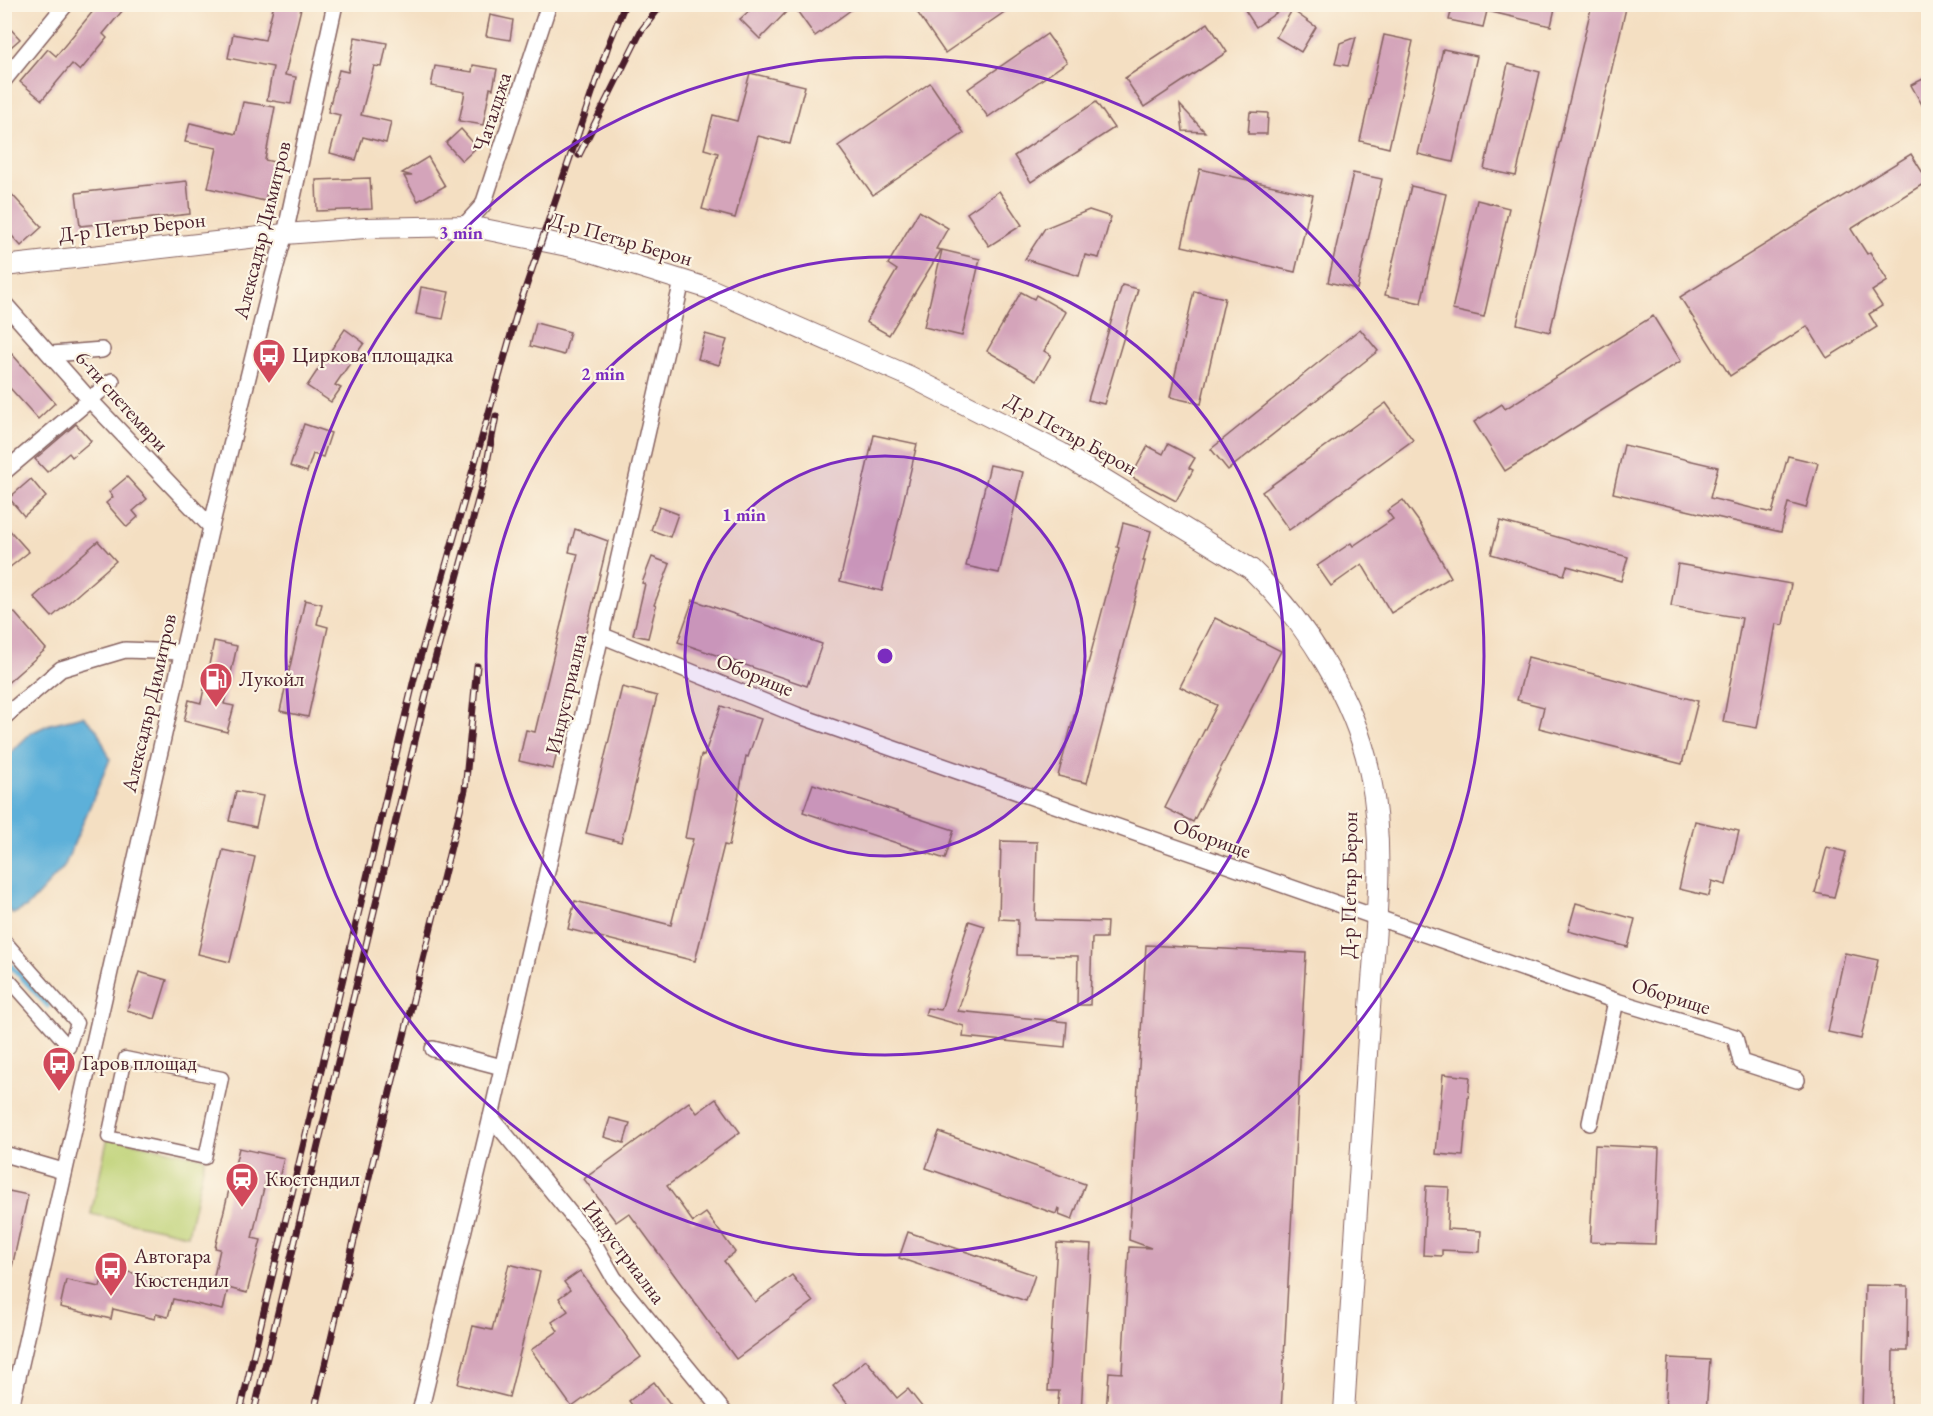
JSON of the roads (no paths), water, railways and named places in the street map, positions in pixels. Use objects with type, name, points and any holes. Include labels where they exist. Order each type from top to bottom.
[{"type":"street","points":[[4,80],[66,4]]},
{"type":"street","name":"Алексадър Димитров","points":[[10,1412],[182,652],[285,234],[335,4]]},
{"type":"street","name":"Чаталджа","points":[[464,226],[483,205],[549,4]]},
{"type":"street","name":"Д-р Петър Берон","points":[[4,266],[285,234],[365,228],[464,226],[582,249],[719,293],[909,376],[1061,453],[1251,569],[1292,615],[1324,661],[1347,702],[1370,772],[1377,817],[1375,918],[1344,1412]]},
{"type":"street","name":"Индустриална","points":[[420,1412],[491,1117],[682,280]]},
{"type":"street","name":"6-ти спетември","points":[[4,303],[52,354],[90,400],[211,527]]},
{"type":"street","points":[[52,354],[102,350]]},
{"type":"street","points":[[4,472],[112,381]]},
{"type":"street","name":"Оборище","points":[[601,635],[797,715],[1616,1001],[1735,1037],[1742,1062],[1797,1080]]},
{"type":"street","points":[[4,717],[60,669],[125,650],[182,652]]},
{"type":"street","points":[[4,940],[77,1023],[69,1047],[4,974]]},
{"type":"street","points":[[1590,1123],[1616,1001]]},
{"type":"street","points":[[433,1049],[502,1066]]},
{"type":"street","points":[[125,1058],[222,1078],[205,1158],[108,1137],[125,1058]]},
{"type":"street","name":"Индустриална","points":[[491,1117],[592,1240],[614,1278],[724,1412]]},
{"type":"street","points":[[4,1154],[63,1171]]},
{"type":"water","points":[[83,716],[97,730],[110,759],[64,867],[27,907],[13,914],[5,906],[5,758],[31,733],[50,724]]},
{"type":"waterway","points":[[4,958],[48,1006]]},
{"type":"railway","points":[[240,1412],[414,679],[517,313],[608,46],[625,4]]},
{"type":"railway","points":[[579,155],[641,31],[662,4]]},
{"type":"railway","points":[[254,1412],[430,678],[484,478],[496,416]]},
{"type":"railway","points":[[314,1412],[367,1185],[465,790],[477,666]]},
{"type":"place","name":"Циркова площадка","points":[[269,384]]},
{"type":"place","name":"Лукойл","points":[[216,708]]},
{"type":"place","name":"Гаров площад","points":[[59,1092]]},
{"type":"place","name":"Кюстендил","points":[[242,1208]]},
{"type":"place","name":"Автогара Кюстендил","points":[[111,1297]]}]
